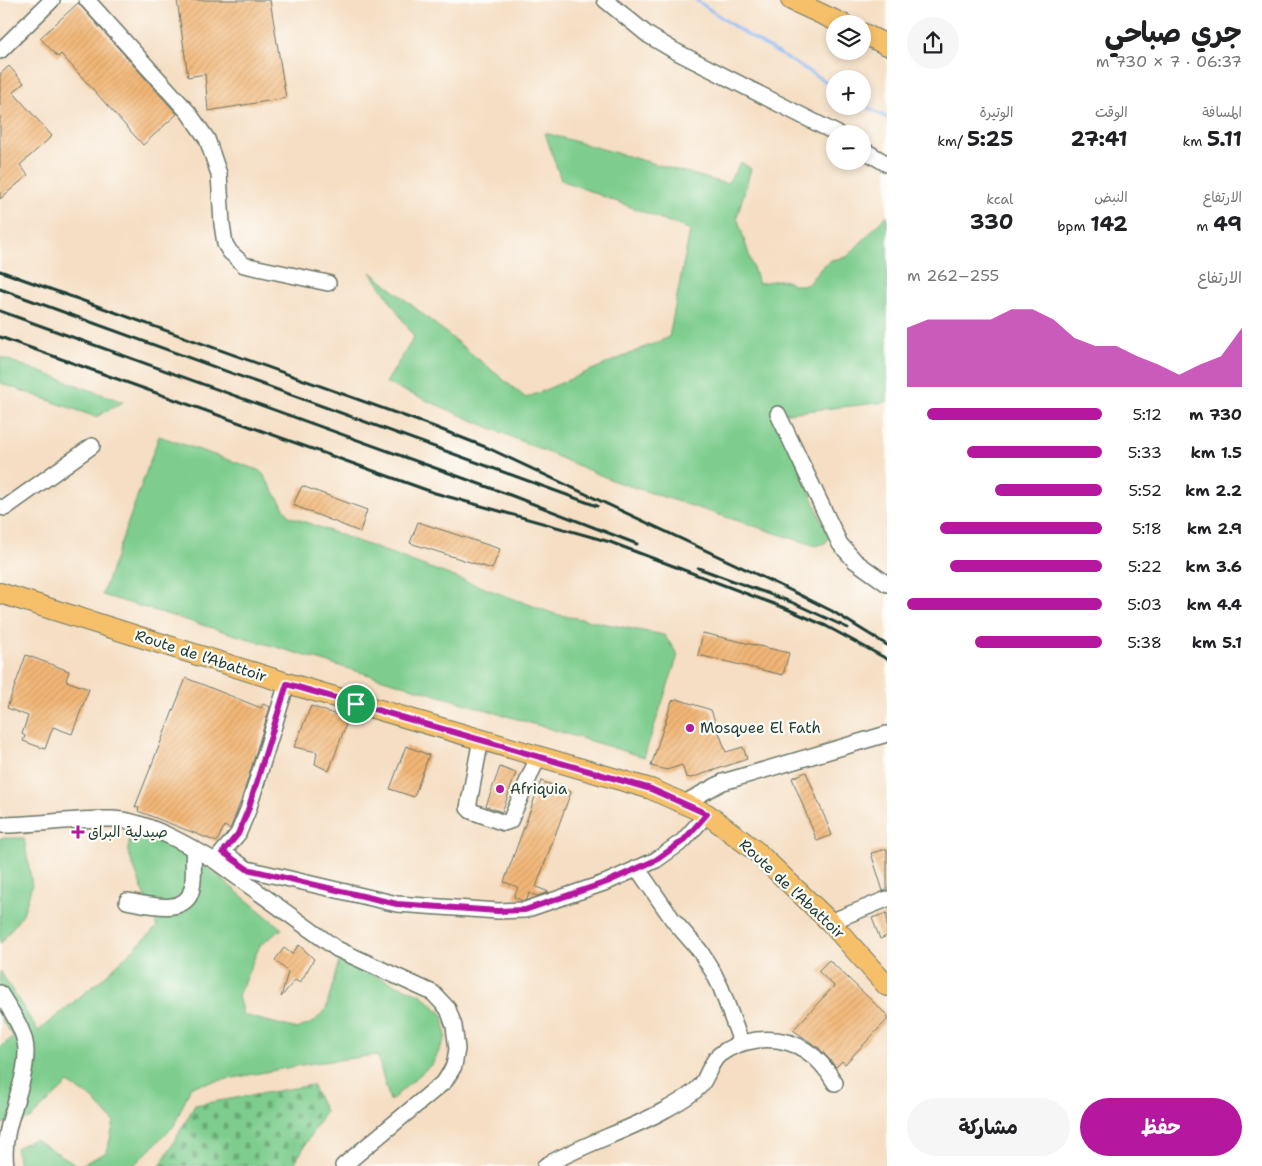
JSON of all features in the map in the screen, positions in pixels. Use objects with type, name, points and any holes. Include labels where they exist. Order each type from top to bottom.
[{"type":"main road","points":[[791,0],[826,16]]},
{"type":"main road","name":"Route de l’Abattoir","points":[[0,593],[287,684],[651,789],[684,803],[707,814],[757,852],[830,922],[887,986]]},
{"type":"street","points":[[0,50],[52,0]]},
{"type":"street","points":[[87,0],[188,112],[206,139],[219,174],[225,244],[234,256],[244,265],[328,283]]},
{"type":"street","points":[[605,0],[648,35],[675,51],[826,128]]},
{"type":"street","points":[[871,154],[887,164]]},
{"type":"street","points":[[778,414],[840,544],[855,560],[887,584]]},
{"type":"street","points":[[0,507],[5,508],[92,446]]},
{"type":"street","points":[[219,857],[238,834],[248,810],[287,684]]},
{"type":"street","points":[[684,803],[723,782],[887,734]]},
{"type":"street","points":[[481,739],[468,808],[471,811],[504,823],[510,822],[538,757]]},
{"type":"street","points":[[0,825],[112,819],[145,827],[194,849],[247,869],[397,904],[498,911],[533,908],[607,882],[672,851],[707,814]]},
{"type":"street","points":[[127,901],[172,907],[185,903],[193,888],[192,864],[194,849]]},
{"type":"street","points":[[219,857],[337,949],[413,982],[433,993],[448,1009],[454,1026],[457,1049],[454,1066],[445,1080],[342,1166]]},
{"type":"street","points":[[637,868],[673,920],[700,951],[713,972],[741,1042]]},
{"type":"street","points":[[830,922],[887,899]]},
{"type":"street","points":[[0,993],[19,1027],[26,1053],[17,1092],[4,1129],[6,1166]]},
{"type":"street","points":[[545,1166],[574,1150],[664,1111],[700,1086],[718,1056],[741,1042],[770,1039],[792,1042],[815,1056],[827,1069],[835,1083]]},
{"type":"green space","points":[[545,133],[727,184],[741,162],[751,169],[737,217],[758,283],[784,280],[793,285],[807,285],[822,267],[831,260],[847,257],[887,215],[887,402],[778,414],[829,538],[825,543],[816,546],[614,481],[386,383],[414,337],[371,272],[526,398],[669,337],[690,230],[561,180]]},
{"type":"green space","points":[[0,357],[123,402],[96,417],[0,383]]},
{"type":"green space","points":[[159,436],[261,471],[289,516],[555,614],[664,635],[678,655],[644,757],[102,595]]},
{"type":"green space","points":[[131,829],[202,863],[282,929],[260,945],[238,996],[243,1015],[297,1029],[314,1022],[326,1009],[339,961],[422,995],[443,1015],[446,1037],[433,1063],[390,1101],[377,1055],[307,1064],[191,1086],[174,1126],[133,1166],[79,1166],[107,1152],[114,1122],[92,1098],[68,1083],[30,1119],[0,1124],[0,1047],[14,1037],[0,1018],[0,971],[38,1031],[103,978],[157,927],[128,852]]},
{"type":"green space","points":[[0,838],[24,838],[32,885],[23,914],[0,944]]},
{"type":"green space","points":[[312,1085],[325,1111],[293,1166],[160,1166],[195,1105]]},
{"type":"green space","points":[[34,1139],[79,1166],[19,1166],[16,1148]]},
{"type":"building","points":[[177,0],[270,0],[286,98],[208,111],[205,74],[188,77]]},
{"type":"building","points":[[78,3],[177,114],[143,145],[61,54],[58,57],[40,38]]},
{"type":"building","points":[[9,66],[24,83],[13,92],[52,136],[20,165],[28,175],[0,199],[0,74]]},
{"type":"building","points":[[302,486],[367,510],[360,532],[293,505]]},
{"type":"building","points":[[418,522],[500,549],[492,569],[410,543]]},
{"type":"building","points":[[703,633],[789,653],[783,675],[698,655]]},
{"type":"building","points":[[26,655],[69,671],[66,681],[89,689],[72,734],[53,727],[45,749],[23,741],[25,736],[22,734],[28,716],[7,708]]},
{"type":"building","points":[[186,678],[261,708],[263,704],[270,707],[241,801],[230,829],[224,826],[217,842],[138,811],[139,808],[135,807]]},
{"type":"building","name":"Mosquee El Fath","points":[[677,699],[711,710],[726,752],[743,747],[747,759],[691,778],[686,777],[682,765],[667,770],[651,766],[672,701]]},
{"type":"building","points":[[311,706],[348,719],[329,771],[315,764],[317,752],[294,747]]},
{"type":"building","points":[[406,746],[429,755],[414,797],[390,789]]},
{"type":"building","points":[[500,767],[516,773],[502,812],[486,806]]},
{"type":"building","points":[[806,772],[832,835],[817,841],[792,778]]},
{"type":"building","points":[[541,781],[571,792],[536,887],[549,892],[537,896],[529,893],[527,900],[523,901],[514,897],[518,887],[504,882]]},
{"type":"building","points":[[887,849],[887,890],[883,891],[871,853]]},
{"type":"building","points":[[887,913],[887,936],[880,939],[872,918]]},
{"type":"building","points":[[299,945],[314,959],[300,983],[295,980],[281,997],[288,972],[275,960],[284,948],[292,954]]},
{"type":"building","points":[[829,960],[887,1015],[887,1020],[845,1064],[842,1061],[836,1067],[819,1048],[793,1030],[834,986],[818,971]]},
{"type":"waterway","points":[[696,0],[741,31],[826,82]]},
{"type":"waterway","points":[[871,109],[887,118]]},
{"type":"railway","points":[[0,271],[432,426],[488,448],[794,592],[832,611],[887,645]]},
{"type":"railway","points":[[0,289],[597,506]]},
{"type":"railway","points":[[0,311],[510,495],[637,544]]},
{"type":"railway","points":[[0,337],[435,493],[610,542],[787,609],[826,626],[887,659]]},
{"type":"railway","points":[[698,568],[791,602],[848,628]]},
{"type":"place","name":"Mosquee El Fath","points":[[690,728]]},
{"type":"place","name":"Afriquia","points":[[500,789]]},
{"type":"place","name":"صيدلية البراق","points":[[78,832]]},
{"type":"route","points":[[287,684],[356,704],[651,789],[707,814],[672,851],[656,860],[607,882],[525,910],[498,911],[397,904],[350,891],[247,869],[223,852],[238,834],[248,810],[287,684]]}]
